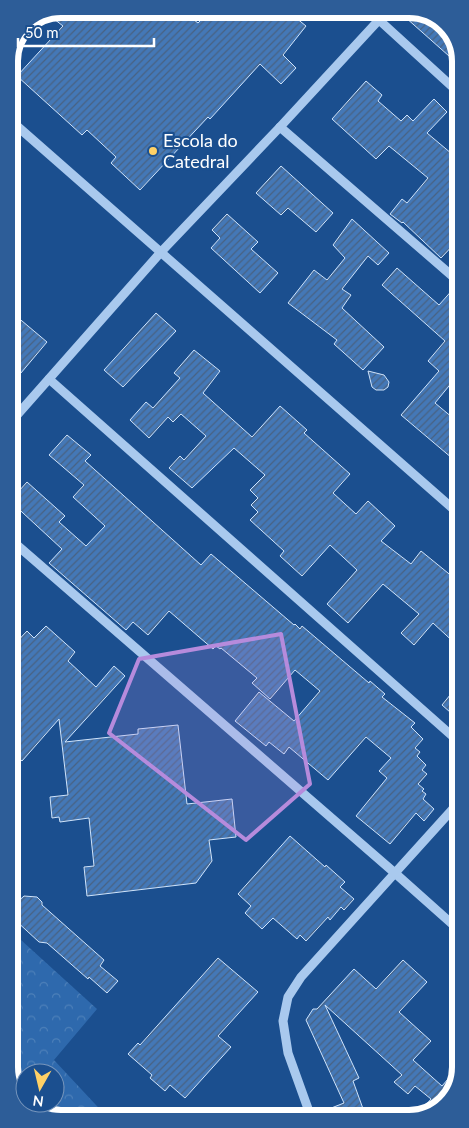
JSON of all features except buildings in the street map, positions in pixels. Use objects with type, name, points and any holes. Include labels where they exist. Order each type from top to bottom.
[{"type":"street","points":[[18,414],[161,252],[380,19],[452,86]]},
{"type":"street","points":[[18,127],[452,508]]},
{"type":"street","points":[[280,127],[452,275]]},
{"type":"street","points":[[49,379],[452,736]]},
{"type":"street","points":[[18,546],[452,924]]},
{"type":"street","points":[[308,1110],[288,1053],[283,1021],[288,997],[301,977],[452,810]]},
{"type":"highlighted area","points":[[281,634],[310,784],[246,840],[109,733],[139,659]]},
{"type":"green space","points":[[18,937],[97,1009],[54,1060],[57,1063],[18,1063]]},
{"type":"green space","points":[[65,1072],[101,1110],[65,1110]]},
{"type":"place","name":"Escola do Catedral","points":[[153,151]]}]
